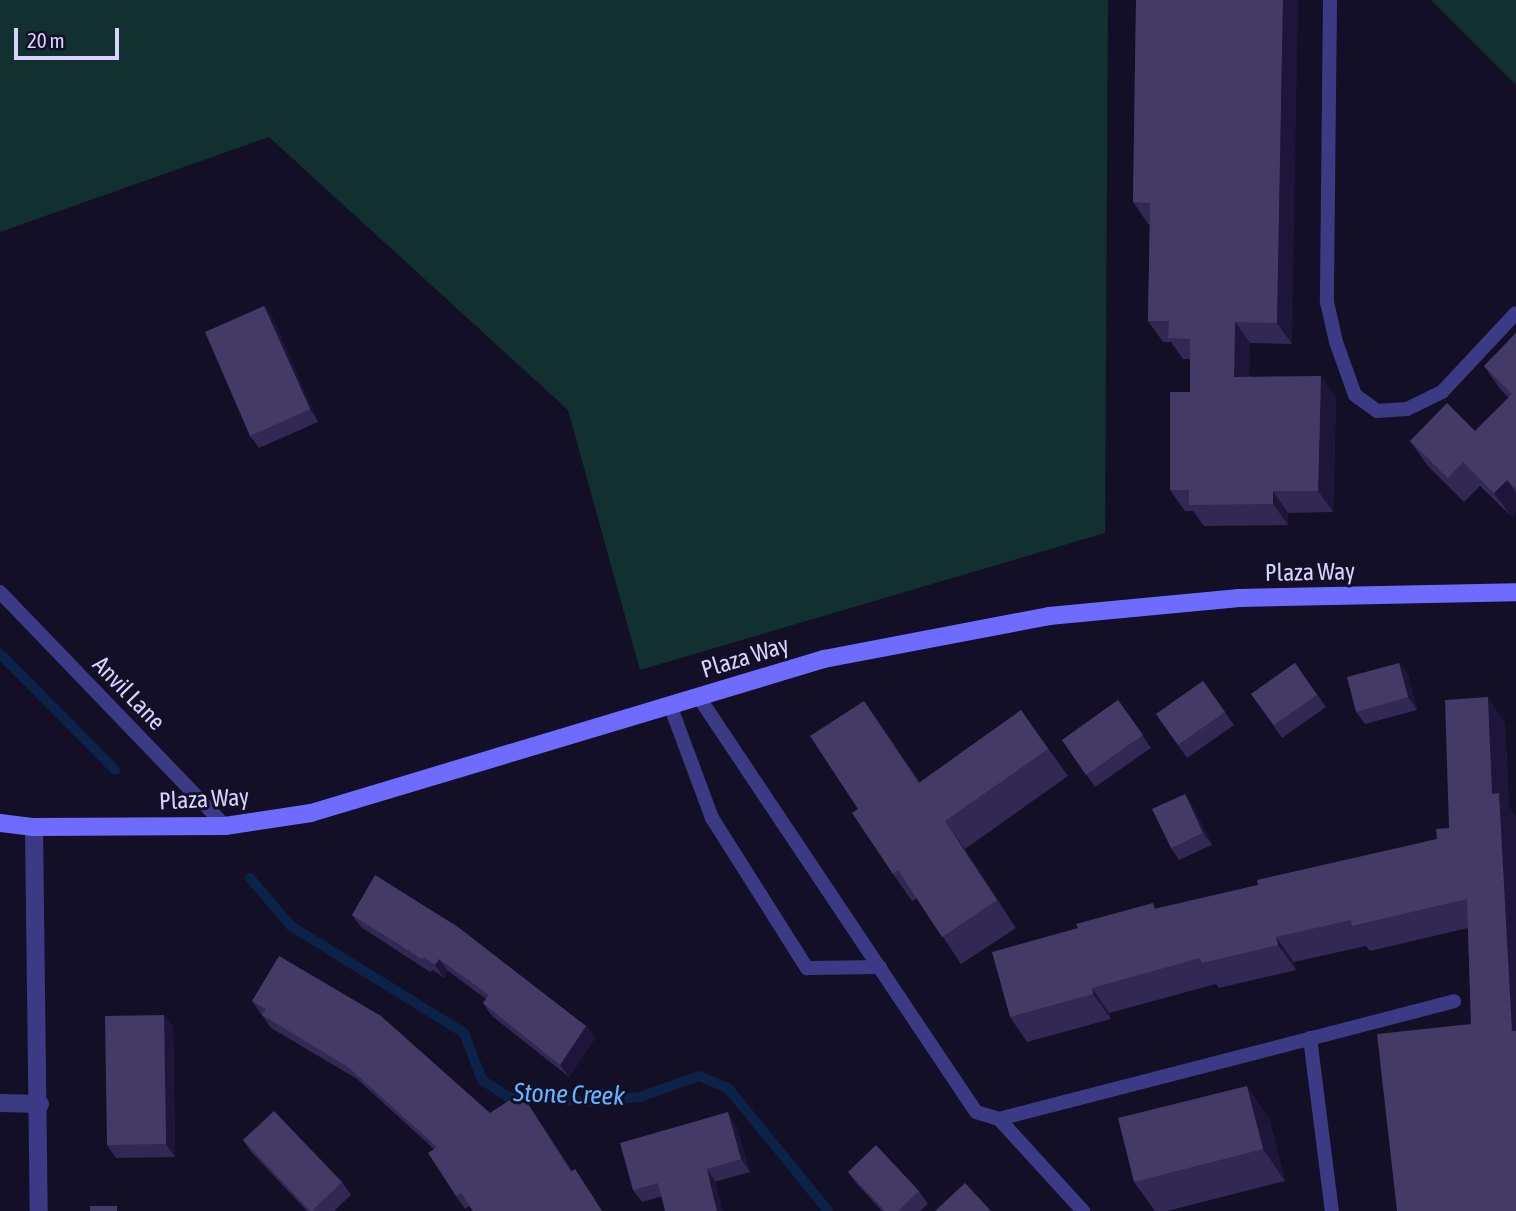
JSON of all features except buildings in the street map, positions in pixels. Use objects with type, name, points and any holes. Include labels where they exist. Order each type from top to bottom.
[{"type":"main road","name":"Plaza Way","points":[[0,822],[34,827],[225,826],[311,813],[824,659],[1049,616],[1238,598],[1516,592]]},
{"type":"street","points":[[34,827],[40,1104],[39,1211]]},
{"type":"street","points":[[0,1104],[40,1104]]},
{"type":"lane","points":[[1330,0],[1327,302],[1336,342],[1355,395],[1377,411],[1406,409],[1442,392],[1516,313]]},
{"type":"lane","name":"Anvil Lane","points":[[0,592],[225,826]]},
{"type":"lane","points":[[698,696],[976,1112],[999,1119],[1083,1211]]},
{"type":"lane","points":[[670,705],[712,818],[807,968],[880,967]]},
{"type":"lane","points":[[999,1119],[1454,1000]]},
{"type":"lane","points":[[1310,1038],[1332,1211]]},
{"type":"green space","points":[[0,0],[1108,0],[1105,533],[640,670],[568,410],[269,137],[0,232]]},
{"type":"green space","points":[[1431,0],[1516,0],[1516,83],[1515,84]]},
{"type":"waterway","name":"Stone Creek","points":[[0,654],[115,770]]},
{"type":"waterway","name":"Stone Creek","points":[[250,878],[291,926],[464,1033],[482,1080],[508,1097],[595,1102],[640,1097],[699,1076],[729,1089],[828,1211]]}]
